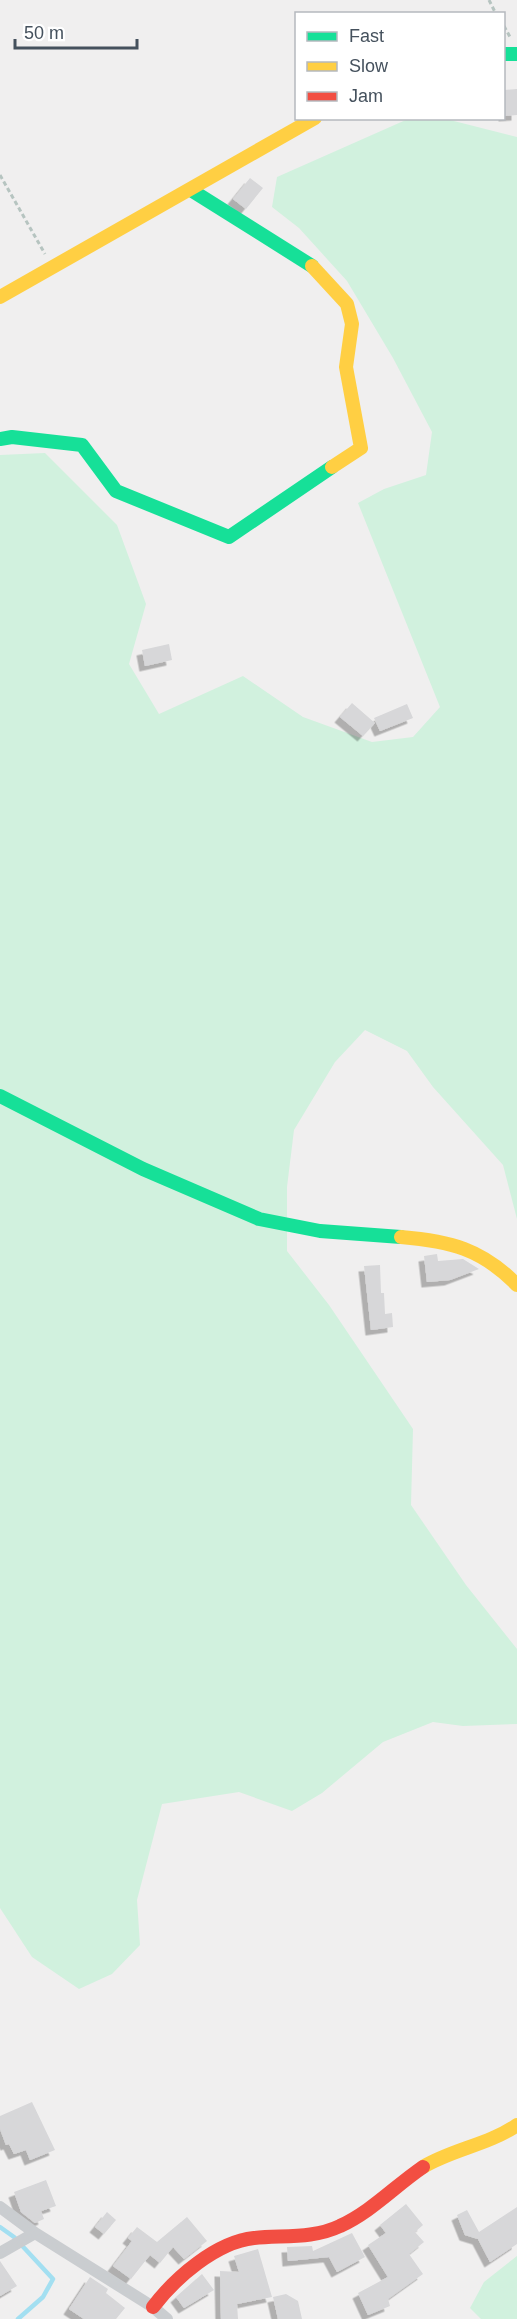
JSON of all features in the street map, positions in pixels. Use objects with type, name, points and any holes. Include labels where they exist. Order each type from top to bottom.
[{"type":"street","points":[[0,297],[312,120]]},
{"type":"street","points":[[0,439],[12,437],[82,445],[116,491],[229,537],[361,448],[346,367],[352,324],[347,304],[316,269],[191,190]]},
{"type":"street","points":[[0,1096],[103,1151],[253,1218],[280,1225],[355,1235],[432,1238],[456,1243],[478,1252],[499,1267],[517,1285]]},
{"type":"street","points":[[153,2307],[170,2283],[213,2254],[249,2238],[295,2236],[330,2231],[357,2217],[392,2188],[435,2159],[505,2135],[517,2125]]},
{"type":"street","points":[[0,2208],[35,2233],[153,2307],[167,2319]]},
{"type":"street","points":[[0,2253],[35,2233]]},
{"type":"path","points":[[0,175],[53,267]]},
{"type":"green space","points":[[406,120],[450,120],[517,137],[517,1219],[503,1165],[433,1087],[407,1051],[365,1030],[335,1062],[294,1130],[287,1187],[287,1251],[329,1305],[413,1429],[411,1505],[466,1585],[517,1649],[517,1724],[463,1726],[433,1722],[383,1742],[322,1793],[292,1811],[239,1792],[162,1804],[137,1900],[140,1945],[112,1974],[79,1989],[32,1957],[0,1908],[0,455],[45,453],[117,525],[146,604],[129,664],[159,714],[243,676],[303,717],[372,742],[413,737],[440,707],[358,503],[384,489],[426,475],[432,432],[393,358],[347,281],[299,228],[272,207],[277,177]]},
{"type":"green space","points":[[517,2256],[517,2319],[481,2319],[470,2308],[484,2282]]},
{"type":"building","points":[[517,89],[517,115],[505,116],[505,90]]},
{"type":"building","points":[[250,178],[263,188],[246,209],[233,199]]},
{"type":"building","points":[[169,644],[172,660],[145,666],[142,650]]},
{"type":"building","points":[[352,703],[375,723],[363,736],[340,717]]},
{"type":"building","points":[[407,704],[413,718],[380,731],[374,718]]},
{"type":"building","points":[[437,1254],[438,1261],[463,1259],[479,1269],[450,1280],[427,1282],[424,1256]]},
{"type":"building","points":[[380,1265],[381,1293],[384,1293],[385,1314],[392,1313],[393,1327],[371,1330],[364,1266]]},
{"type":"building","points":[[32,2102],[55,2150],[30,2160],[26,2150],[14,2154],[9,2144],[6,2145],[0,2129],[0,2116]]},
{"type":"building","points":[[46,2180],[56,2206],[41,2211],[44,2219],[35,2223],[21,2212],[14,2192]]},
{"type":"building","points":[[406,2204],[423,2225],[415,2232],[424,2242],[409,2254],[423,2274],[388,2299],[390,2306],[368,2315],[358,2293],[388,2277],[368,2245],[386,2233],[380,2225]]},
{"type":"building","points":[[517,2207],[517,2244],[490,2262],[478,2239],[465,2235],[457,2215],[467,2210],[479,2232]]},
{"type":"building","points":[[107,2212],[116,2220],[104,2234],[95,2227]]},
{"type":"building","points":[[187,2217],[207,2241],[184,2259],[173,2247],[160,2263],[150,2255],[131,2279],[113,2266],[132,2241],[128,2238],[137,2227],[157,2242]]},
{"type":"building","points":[[352,2233],[365,2257],[337,2272],[329,2257],[288,2261],[287,2247],[312,2246],[313,2251]]},
{"type":"building","points":[[258,2249],[272,2297],[237,2304],[238,2319],[221,2319],[220,2271],[239,2272],[234,2256]]},
{"type":"building","points":[[0,2261],[17,2286],[0,2296]]},
{"type":"building","points":[[202,2274],[214,2290],[184,2308],[176,2297]]},
{"type":"building","points":[[90,2277],[108,2289],[106,2293],[125,2308],[116,2319],[84,2319],[69,2309]]},
{"type":"building","points":[[286,2294],[298,2301],[302,2319],[278,2319],[273,2297]]},
{"type":"waterway","points":[[0,2227],[14,2237],[53,2279],[43,2297],[18,2319]]},
{"type":"traffic: fast","points":[[505,54],[517,54]]},
{"type":"traffic: fast","points":[[191,190],[312,266]]},
{"type":"traffic: fast","points":[[0,439],[12,437],[82,445],[116,491],[229,537],[332,467]]},
{"type":"traffic: fast","points":[[0,1096],[143,1169],[259,1219],[320,1231],[401,1237]]},
{"type":"traffic: slow","points":[[0,297],[311,120]]},
{"type":"traffic: slow","points":[[312,266],[347,304],[352,324],[346,367],[361,448],[332,467]]},
{"type":"traffic: slow","points":[[401,1237],[435,1241],[464,1249],[491,1263],[517,1285]]},
{"type":"traffic: slow","points":[[423,2167],[506,2132],[517,2125]]},
{"type":"traffic: jam","points":[[153,2307],[185,2273],[225,2246],[254,2238],[309,2235],[330,2230],[362,2214],[423,2167]]}]
